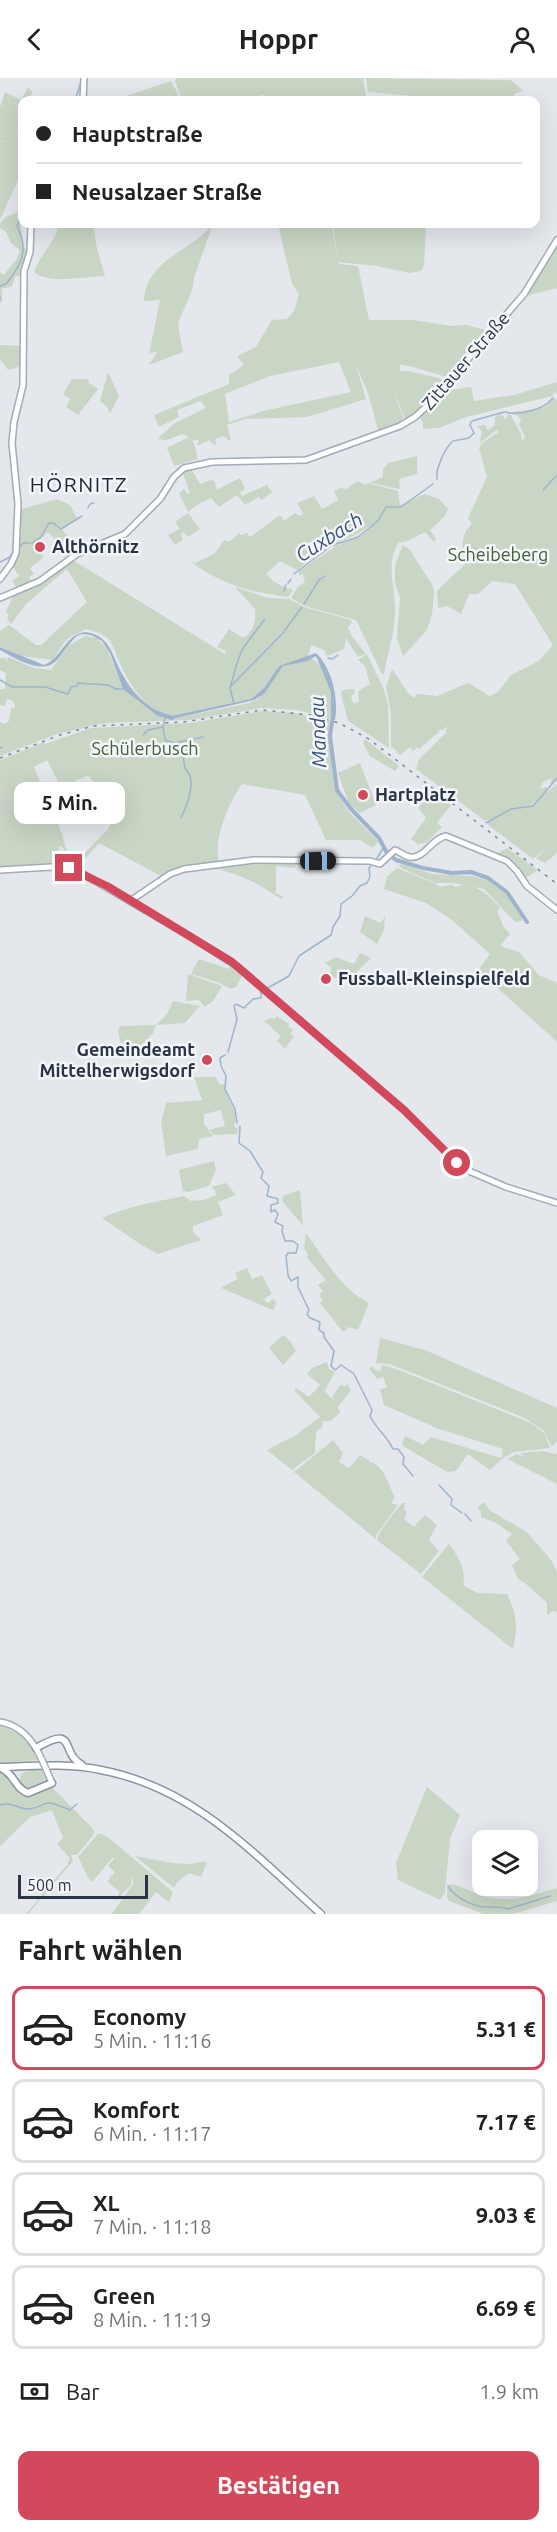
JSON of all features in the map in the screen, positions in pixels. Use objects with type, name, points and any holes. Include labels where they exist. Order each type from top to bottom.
[{"type":"highway","points":[[36,1748],[53,1738],[59,1738],[65,1741],[73,1758],[85,1767]]},
{"type":"highway","points":[[54,1766],[63,1762],[70,1750]]},
{"type":"highway","points":[[16,1779],[23,1768],[33,1766]]},
{"type":"highway","points":[[0,1767],[85,1767],[145,1782],[178,1797],[200,1810],[249,1847],[321,1914]]},
{"type":"highway","points":[[0,1767],[7,1770],[16,1779],[19,1788],[28,1793],[52,1783]]},
{"type":"main road","points":[[83,96],[84,78]]},
{"type":"main road","points":[[0,579],[16,554],[18,504],[12,435],[23,388],[24,271],[29,255],[31,228]]},
{"type":"main road","name":"Zittauer Straße","points":[[0,598],[39,581],[77,554],[123,535],[160,500],[174,477],[187,467],[228,461],[301,461],[379,434],[411,420],[429,404],[524,294],[557,240]]},
{"type":"main road","points":[[130,901],[171,874],[184,869],[255,860],[374,862],[380,864],[396,850],[407,856],[416,856],[438,838],[451,837],[507,861],[515,868],[526,886],[557,910]]},
{"type":"main road","points":[[0,870],[69,868],[88,875],[120,894],[227,959],[410,1115],[447,1155],[469,1171],[506,1187],[557,1203]]},
{"type":"main road","points":[[0,1722],[24,1732],[36,1748],[52,1783]]},
{"type":"green space","points":[[177,78],[363,78],[366,96],[181,96],[175,81]]},
{"type":"green space","points":[[366,78],[511,80],[523,91],[514,94],[514,96],[414,96],[368,92]]},
{"type":"green space","points":[[171,81],[179,96],[126,96]]},
{"type":"green space","points":[[28,88],[33,92],[30,96],[23,96]]},
{"type":"green space","points":[[5,92],[18,98],[18,132],[11,135],[18,133],[18,180],[0,220],[0,142],[4,141],[0,141],[0,107]]},
{"type":"green space","points":[[18,212],[18,228],[21,228],[23,244],[28,250],[23,277],[15,276],[12,286],[2,289],[2,302],[0,303],[0,272],[4,275],[20,250],[11,243],[6,232],[0,228],[0,224],[6,217]]},
{"type":"green space","points":[[55,228],[94,228],[105,276],[58,279],[40,276],[34,272],[58,229]]},
{"type":"green space","points":[[212,228],[195,275],[192,291],[179,320],[183,352],[149,365],[157,353],[154,351],[149,354],[160,300],[144,301],[147,287],[161,266]]},
{"type":"green space","points":[[279,228],[333,228],[339,264],[358,266],[369,320],[413,320],[451,326],[467,325],[489,331],[450,378],[400,365],[400,371],[447,380],[421,410],[406,421],[390,383],[405,422],[383,431],[378,430],[368,393],[356,365],[366,399],[307,417],[245,419],[227,425],[231,441],[223,436],[215,439],[216,446],[209,440],[197,446],[199,439],[193,441],[189,438],[194,443],[198,459],[174,466],[167,448],[189,437],[182,434],[167,440],[157,439],[175,423],[206,408],[201,401],[177,410],[179,417],[159,427],[154,415],[229,384],[229,375],[244,365],[237,356],[256,347],[272,320],[287,319],[294,311],[299,294],[292,284]],"holes":[[[339,362],[351,392],[263,411],[229,422],[225,394],[270,376]]]},
{"type":"green space","points":[[334,228],[426,228],[424,265],[421,271],[410,273],[377,266],[338,262]]},
{"type":"green space","points":[[557,243],[557,288],[525,296]]},
{"type":"green space","points":[[18,289],[23,290],[22,366],[8,370],[0,359],[0,345],[21,346],[22,292]]},
{"type":"green space","points":[[108,372],[119,396],[110,414],[107,407],[100,401]]},
{"type":"green space","points":[[72,379],[88,379],[89,383],[98,389],[78,415],[66,407],[70,399],[63,394]]},
{"type":"green space","points":[[557,382],[557,394],[555,392],[552,396],[466,417],[439,428],[423,429],[420,417],[444,391],[471,387],[474,401],[514,395]]},
{"type":"green space","points":[[553,399],[557,399],[557,781],[550,784],[552,778],[543,782],[540,789],[548,788],[532,805],[520,808],[533,806],[557,784],[557,853],[545,863],[536,858],[552,844],[533,859],[487,824],[492,819],[485,821],[416,769],[419,759],[446,733],[446,729],[451,724],[443,730],[438,730],[439,732],[419,749],[417,747],[413,751],[410,747],[400,755],[391,746],[391,712],[386,687],[392,669],[414,698],[417,694],[437,696],[468,683],[490,696],[498,692],[511,675],[539,661],[553,645],[515,584],[492,581],[478,594],[469,594],[461,614],[447,606],[438,608],[437,591],[465,564],[464,538],[472,524],[468,518],[487,477],[479,448],[483,442],[499,432],[496,430],[480,443],[482,431],[477,426],[485,425],[488,430],[495,425],[495,417],[501,414],[506,420],[508,414],[511,415],[521,434],[523,452],[522,442],[525,437],[519,424],[521,420],[517,415],[512,414],[513,412],[545,407]]},
{"type":"green space","points":[[417,456],[417,474],[399,479],[400,489],[370,483],[383,477],[383,470],[388,463]]},
{"type":"green space","points":[[192,470],[200,484],[210,480],[214,481],[217,490],[240,478],[245,488],[240,493],[242,496],[267,485],[272,492],[261,500],[259,497],[245,505],[237,495],[219,507],[211,498],[188,512],[179,493],[184,489],[187,494],[190,493],[182,471]]},
{"type":"green space","points":[[358,481],[365,485],[367,483],[398,491],[400,505],[425,494],[439,499],[448,509],[445,516],[430,530],[436,539],[434,542],[425,532],[408,541],[398,543],[394,552],[392,569],[394,621],[384,674],[356,620],[305,606],[291,598],[298,587],[305,582],[303,574],[299,576],[299,571],[336,546],[359,537],[371,528],[370,526],[323,551],[297,570],[280,561],[266,574],[278,584],[293,590],[288,597],[237,586],[191,562],[196,563],[215,553],[224,540],[229,542],[239,533],[241,535],[247,533],[250,537],[280,515],[284,521],[295,513],[300,516],[303,514],[297,503],[314,496],[322,509],[338,500],[334,491],[341,488],[348,489]]},
{"type":"green space","points":[[57,499],[70,505],[77,518],[62,529],[68,537],[60,545],[48,532],[33,546],[44,557],[30,568],[34,574],[29,577],[32,582],[18,589],[12,581],[19,576],[13,567],[18,554],[20,507],[22,509]]},
{"type":"green space","points":[[188,513],[200,529],[188,537],[183,532],[181,534],[183,540],[175,545],[168,535],[180,529],[175,522]]},
{"type":"green space","name":"Scheibeberg","points":[[403,545],[410,550],[433,586],[434,593],[432,615],[427,630],[403,656],[397,638],[400,598],[395,583],[395,565]]},
{"type":"green space","points":[[71,559],[225,654],[226,651],[217,647],[229,629],[243,638],[250,632],[255,622],[255,609],[235,587],[268,598],[289,599],[304,607],[351,620],[348,627],[351,635],[366,654],[358,657],[346,638],[344,649],[327,656],[324,650],[311,645],[308,657],[279,666],[264,688],[251,699],[171,716],[161,713],[152,708],[138,694],[111,643],[100,633],[86,629],[67,639],[52,660],[21,656],[0,646],[0,631],[9,625],[36,645],[41,645],[87,602],[67,569],[26,604],[11,624],[7,619],[9,615],[6,612],[14,594]]},
{"type":"green space","points":[[85,636],[96,638],[107,648],[123,689],[151,711],[172,719],[249,703],[258,699],[283,666],[312,659],[324,670],[330,686],[331,719],[297,710],[262,708],[190,720],[104,723],[57,734],[0,756],[0,722],[4,724],[9,721],[11,708],[15,705],[12,700],[7,699],[5,706],[0,705],[0,689],[5,689],[6,673],[0,670],[0,658],[6,658],[6,664],[8,657],[34,668],[51,670],[68,646]]},
{"type":"green space","points":[[367,654],[383,687],[388,704],[389,748],[348,721],[341,694],[342,690],[354,689],[355,693],[351,696],[353,703],[359,702],[358,691],[370,684],[365,666],[358,660]]},
{"type":"green space","name":"Schülerbusch","points":[[262,711],[295,713],[330,721],[329,737],[335,789],[349,812],[378,841],[373,848],[360,840],[326,840],[305,795],[242,784],[223,822],[218,843],[219,863],[184,868],[129,898],[75,869],[75,863],[111,824],[110,800],[88,776],[62,790],[47,760],[34,767],[62,834],[69,860],[60,846],[54,865],[0,868],[0,760],[44,742],[45,744],[91,728],[190,723]],"holes":[[[99,843],[163,877],[134,895],[123,894],[77,868]]]},
{"type":"green space","points":[[365,739],[399,766],[395,771],[370,756],[363,743]]},
{"type":"green space","points":[[360,763],[376,805],[360,813],[349,804],[338,773]]},
{"type":"green space","points":[[434,791],[451,805],[437,823],[442,827],[427,842],[418,844],[411,839],[426,818],[418,808]]},
{"type":"green space","points":[[507,848],[538,870],[524,879],[498,855]]},
{"type":"green space","points":[[390,858],[399,865],[432,874],[473,876],[489,881],[507,894],[522,917],[522,921],[515,922],[484,889],[453,883],[435,883],[403,869]]},
{"type":"green space","points":[[255,861],[296,864],[295,868],[276,866],[276,892],[273,892],[284,897],[281,899],[242,877],[214,869],[200,868],[167,879],[137,900],[138,902],[134,900],[172,874],[185,870],[214,866],[225,871],[219,868],[219,865]]},
{"type":"green space","points":[[397,868],[439,887],[462,885],[474,887],[496,903],[500,908],[497,911],[503,926],[510,934],[500,946],[519,952],[539,975],[557,983],[557,1042],[478,970],[490,954],[452,920],[426,903],[384,889],[387,877]]},
{"type":"green space","points":[[152,911],[227,956],[245,970]]},
{"type":"green space","points":[[365,916],[381,923],[385,916],[384,930],[377,944],[360,932]]},
{"type":"green space","points":[[360,953],[371,958],[346,982],[329,975],[332,968],[325,963],[336,957],[354,964]]},
{"type":"green space","points":[[199,959],[228,969],[232,965],[243,974],[236,987],[231,989],[191,974]]},
{"type":"green space","points":[[188,974],[222,986],[213,1001],[205,1007],[199,1000],[186,1001]]},
{"type":"green space","points":[[173,1001],[200,1006],[185,1023],[156,1025],[167,1014]]},
{"type":"green space","points":[[277,1016],[289,1024],[288,1026],[293,1030],[290,1034],[294,1036],[285,1049],[277,1041],[281,1036],[264,1021]]},
{"type":"green space","points":[[156,1025],[153,1033],[134,1053],[120,1041],[118,1030],[120,1026]]},
{"type":"green space","points":[[194,1077],[216,1077],[219,1085],[225,1084],[234,1110],[236,1120],[234,1126],[238,1129],[237,1134],[214,1135],[209,1130],[225,1126],[221,1110],[204,1114],[204,1124],[213,1136],[199,1139],[198,1149],[166,1156],[161,1122],[166,1103],[202,1100],[204,1105]]},
{"type":"green space","points":[[214,1161],[216,1170],[209,1186],[188,1192],[183,1191],[179,1170]]},
{"type":"green space","points":[[226,1183],[236,1195],[218,1202],[223,1215],[193,1226],[193,1232],[201,1240],[158,1254],[102,1218],[133,1207],[184,1196],[191,1201],[204,1200],[216,1195],[215,1190],[211,1187]]},
{"type":"green space","points":[[300,1190],[303,1226],[283,1202],[283,1196]]},
{"type":"green space","points":[[306,1233],[326,1262],[350,1290],[369,1303],[358,1330],[349,1327],[343,1332],[320,1303],[323,1300],[319,1295],[323,1291],[318,1285],[326,1280],[307,1258],[308,1254],[304,1248]]},
{"type":"green space","points":[[247,1268],[252,1279],[262,1275],[272,1294],[264,1299],[267,1303],[274,1299],[276,1304],[273,1310],[221,1288],[238,1279],[235,1273]]},
{"type":"green space","points":[[283,1335],[296,1351],[283,1365],[269,1348]]},
{"type":"green space","points":[[380,1338],[425,1350],[557,1408],[557,1441],[552,1447],[544,1431],[525,1418],[390,1364],[376,1363]]},
{"type":"green space","points":[[327,1362],[329,1369],[335,1372],[325,1390],[321,1387],[336,1403],[332,1397],[341,1384],[344,1387],[347,1384],[351,1390],[338,1407],[340,1413],[330,1421],[323,1421],[323,1426],[316,1432],[315,1453],[292,1470],[267,1450],[296,1435],[320,1417],[294,1390],[296,1388],[309,1397],[320,1385],[307,1374],[312,1368]]},
{"type":"green space","points":[[382,1365],[531,1423],[545,1434],[550,1448],[514,1452],[490,1470],[468,1454],[456,1471],[447,1472],[403,1446],[402,1442],[406,1436],[423,1445],[431,1437],[501,1458],[503,1449],[439,1429],[384,1405],[380,1389],[387,1388],[383,1377],[377,1379],[369,1368],[373,1366],[375,1370],[380,1371]]},
{"type":"green space","points":[[333,1440],[343,1453],[339,1462],[349,1468],[360,1455],[370,1461],[369,1463],[372,1462],[384,1473],[395,1497],[391,1503],[398,1505],[376,1535],[376,1539],[294,1472]]},
{"type":"green space","points":[[542,1451],[557,1454],[557,1484],[507,1459],[517,1454],[525,1457],[520,1453]]},
{"type":"green space","points":[[484,1502],[489,1510],[527,1532],[551,1560],[557,1572],[557,1613],[553,1611],[547,1615],[547,1603],[518,1579],[512,1565],[520,1559],[506,1541],[512,1534],[496,1523],[481,1517],[481,1511],[477,1508]]},
{"type":"green space","points":[[402,1503],[405,1503],[404,1510],[407,1512],[404,1519],[414,1527],[425,1515],[437,1525],[429,1540],[439,1551],[421,1574],[377,1540],[383,1527]]},
{"type":"green space","points":[[449,1544],[463,1569],[463,1585],[478,1593],[507,1594],[516,1621],[513,1649],[422,1577]]},
{"type":"green space","points":[[0,1726],[24,1738],[38,1760],[0,1763]]},
{"type":"green space","points":[[43,1769],[48,1781],[31,1790],[24,1789],[19,1782],[21,1774],[29,1770]]},
{"type":"green space","points":[[0,1771],[12,1779],[20,1794],[30,1796],[51,1786],[94,1830],[94,1834],[77,1855],[71,1855],[73,1861],[28,1914],[26,1914],[67,1865],[70,1858],[57,1844],[63,1838],[52,1810],[30,1817],[0,1846]]},
{"type":"green space","points":[[427,1787],[460,1815],[450,1839],[445,1893],[440,1900],[398,1880],[396,1863]]},
{"type":"green space","points":[[98,1834],[110,1839],[173,1892],[169,1902],[156,1892],[139,1914],[112,1914],[133,1884],[133,1874],[131,1885],[114,1902],[120,1892],[108,1882],[114,1874],[108,1866],[114,1859],[113,1857],[92,1882],[90,1881],[78,1857]]},
{"type":"green space","points":[[135,1856],[182,1864],[207,1862],[201,1877],[189,1873],[178,1881],[174,1888]]},
{"type":"green space","points":[[451,1884],[460,1886],[472,1891],[472,1896],[497,1899],[538,1896],[538,1893],[557,1888],[557,1901],[513,1914],[484,1914],[449,1901],[447,1887]]},
{"type":"water","points":[[86,632],[95,634],[106,643],[124,677],[138,696],[157,711],[171,716],[251,699],[264,688],[279,666],[316,653],[322,659],[333,684],[336,703],[335,720],[331,719],[331,692],[316,656],[308,661],[283,666],[264,694],[254,700],[172,719],[155,714],[123,689],[110,653],[102,641],[91,635],[77,636],[49,666],[27,664],[0,650],[0,647],[44,665],[50,662],[73,637]]},
{"type":"waterway","points":[[76,96],[81,82]]},
{"type":"waterway","points":[[18,224],[18,228]]},
{"type":"waterway","points":[[0,286],[6,284],[20,263],[23,242],[18,228]]},
{"type":"waterway","points":[[505,412],[531,411],[543,406],[553,398]]},
{"type":"waterway","points":[[472,421],[504,412]]},
{"type":"waterway","points":[[453,441],[469,438],[474,433],[471,422]]},
{"type":"waterway","points":[[437,479],[441,459],[452,442]]},
{"type":"waterway","points":[[543,490],[557,475]]},
{"type":"waterway","name":"Cuxbach","points":[[294,574],[331,546],[358,537],[378,521],[386,507],[401,507],[433,484]]},
{"type":"waterway","points":[[88,508],[94,503]]},
{"type":"waterway","points":[[32,543],[41,537],[49,523],[61,529],[82,516]]},
{"type":"waterway","points":[[19,548],[23,543],[30,543]]},
{"type":"waterway","points":[[0,562],[10,557],[14,551]]},
{"type":"waterway","points":[[304,604],[319,580],[325,576]]},
{"type":"waterway","name":"Cuxbach","points":[[288,583],[291,579]]},
{"type":"waterway","points":[[284,591],[286,585]]},
{"type":"waterway","points":[[285,630],[302,607]]},
{"type":"waterway","name":"Cuxbach","points":[[234,704],[230,688],[237,663],[243,648],[265,619]]},
{"type":"waterway","points":[[230,687],[284,632]]},
{"type":"waterway","points":[[328,658],[332,659],[338,655]]},
{"type":"waterway","points":[[0,680],[12,687],[45,687],[68,694],[71,687],[77,686],[78,683],[108,685],[116,689],[125,689]]},
{"type":"waterway","name":"Mandau","points":[[157,713],[172,718]]},
{"type":"waterway","name":"Mandau","points":[[333,716],[330,736],[337,790],[351,809],[379,838],[387,853],[396,860],[423,868],[452,873],[471,872],[488,878],[507,892],[527,922]]},
{"type":"waterway","points":[[143,735],[148,730],[163,727],[165,718]]},
{"type":"waterway","points":[[163,727],[165,740],[180,747],[191,781],[190,792],[181,818]]},
{"type":"waterway","points":[[175,743],[203,737]]},
{"type":"waterway","points":[[486,823],[511,809],[533,806],[557,778]]},
{"type":"waterway","points":[[376,860],[383,848]]},
{"type":"waterway","points":[[266,989],[289,976],[299,956],[331,935],[340,916],[341,904],[360,886],[367,883],[370,877],[369,868],[373,864]]},
{"type":"waterway","points":[[228,1052],[237,1019],[234,1006],[236,1004],[244,1008],[253,999],[261,998],[261,991]]},
{"type":"waterway","points":[[225,1055],[220,1058],[226,1076],[225,1089],[235,1109],[237,1123]]},
{"type":"waterway","points":[[240,1126],[239,1143],[250,1151],[263,1172],[261,1178],[269,1186],[267,1196],[278,1199],[278,1203],[271,1205],[271,1212],[275,1210],[278,1214],[275,1222],[283,1226],[285,1241],[293,1241],[298,1245],[296,1253],[288,1253],[286,1256],[288,1275],[291,1281],[298,1277],[298,1287],[309,1310],[307,1314],[310,1318],[320,1322],[319,1330],[324,1333],[324,1337],[334,1351],[331,1366],[335,1370],[341,1365],[354,1374],[372,1410],[370,1416],[393,1449],[398,1449],[404,1457],[403,1464],[413,1476]]},
{"type":"waterway","points":[[439,1485],[452,1499],[451,1505],[462,1513]]},
{"type":"waterway","points":[[465,1514],[471,1521]]},
{"type":"waterway","points":[[0,1805],[8,1804],[29,1809],[51,1803],[62,1807]]},
{"type":"waterway","points":[[63,1807],[70,1810],[77,1804]]},
{"type":"waterway","points":[[448,1886],[460,1898],[484,1907],[508,1909],[550,1896]]},
{"type":"railway","points":[[0,758],[60,735],[93,726],[183,722],[262,710],[310,715],[339,723],[369,739],[557,884]]},
{"type":"place","name":"Althörnitz","points":[[40,547]]},
{"type":"place","name":"Hartplatz","points":[[363,795]]},
{"type":"place","name":"Fussball-Kleinspielfeld","points":[[326,979]]},
{"type":"place","name":"Gemeindeamt Mittelherwigsdorf","points":[[207,1060]]},
{"type":"district","name":"HÖRNITZ","points":[[79,485]]},
{"type":"route","points":[[69,868],[88,875],[232,962],[404,1110],[457,1163]]}]
